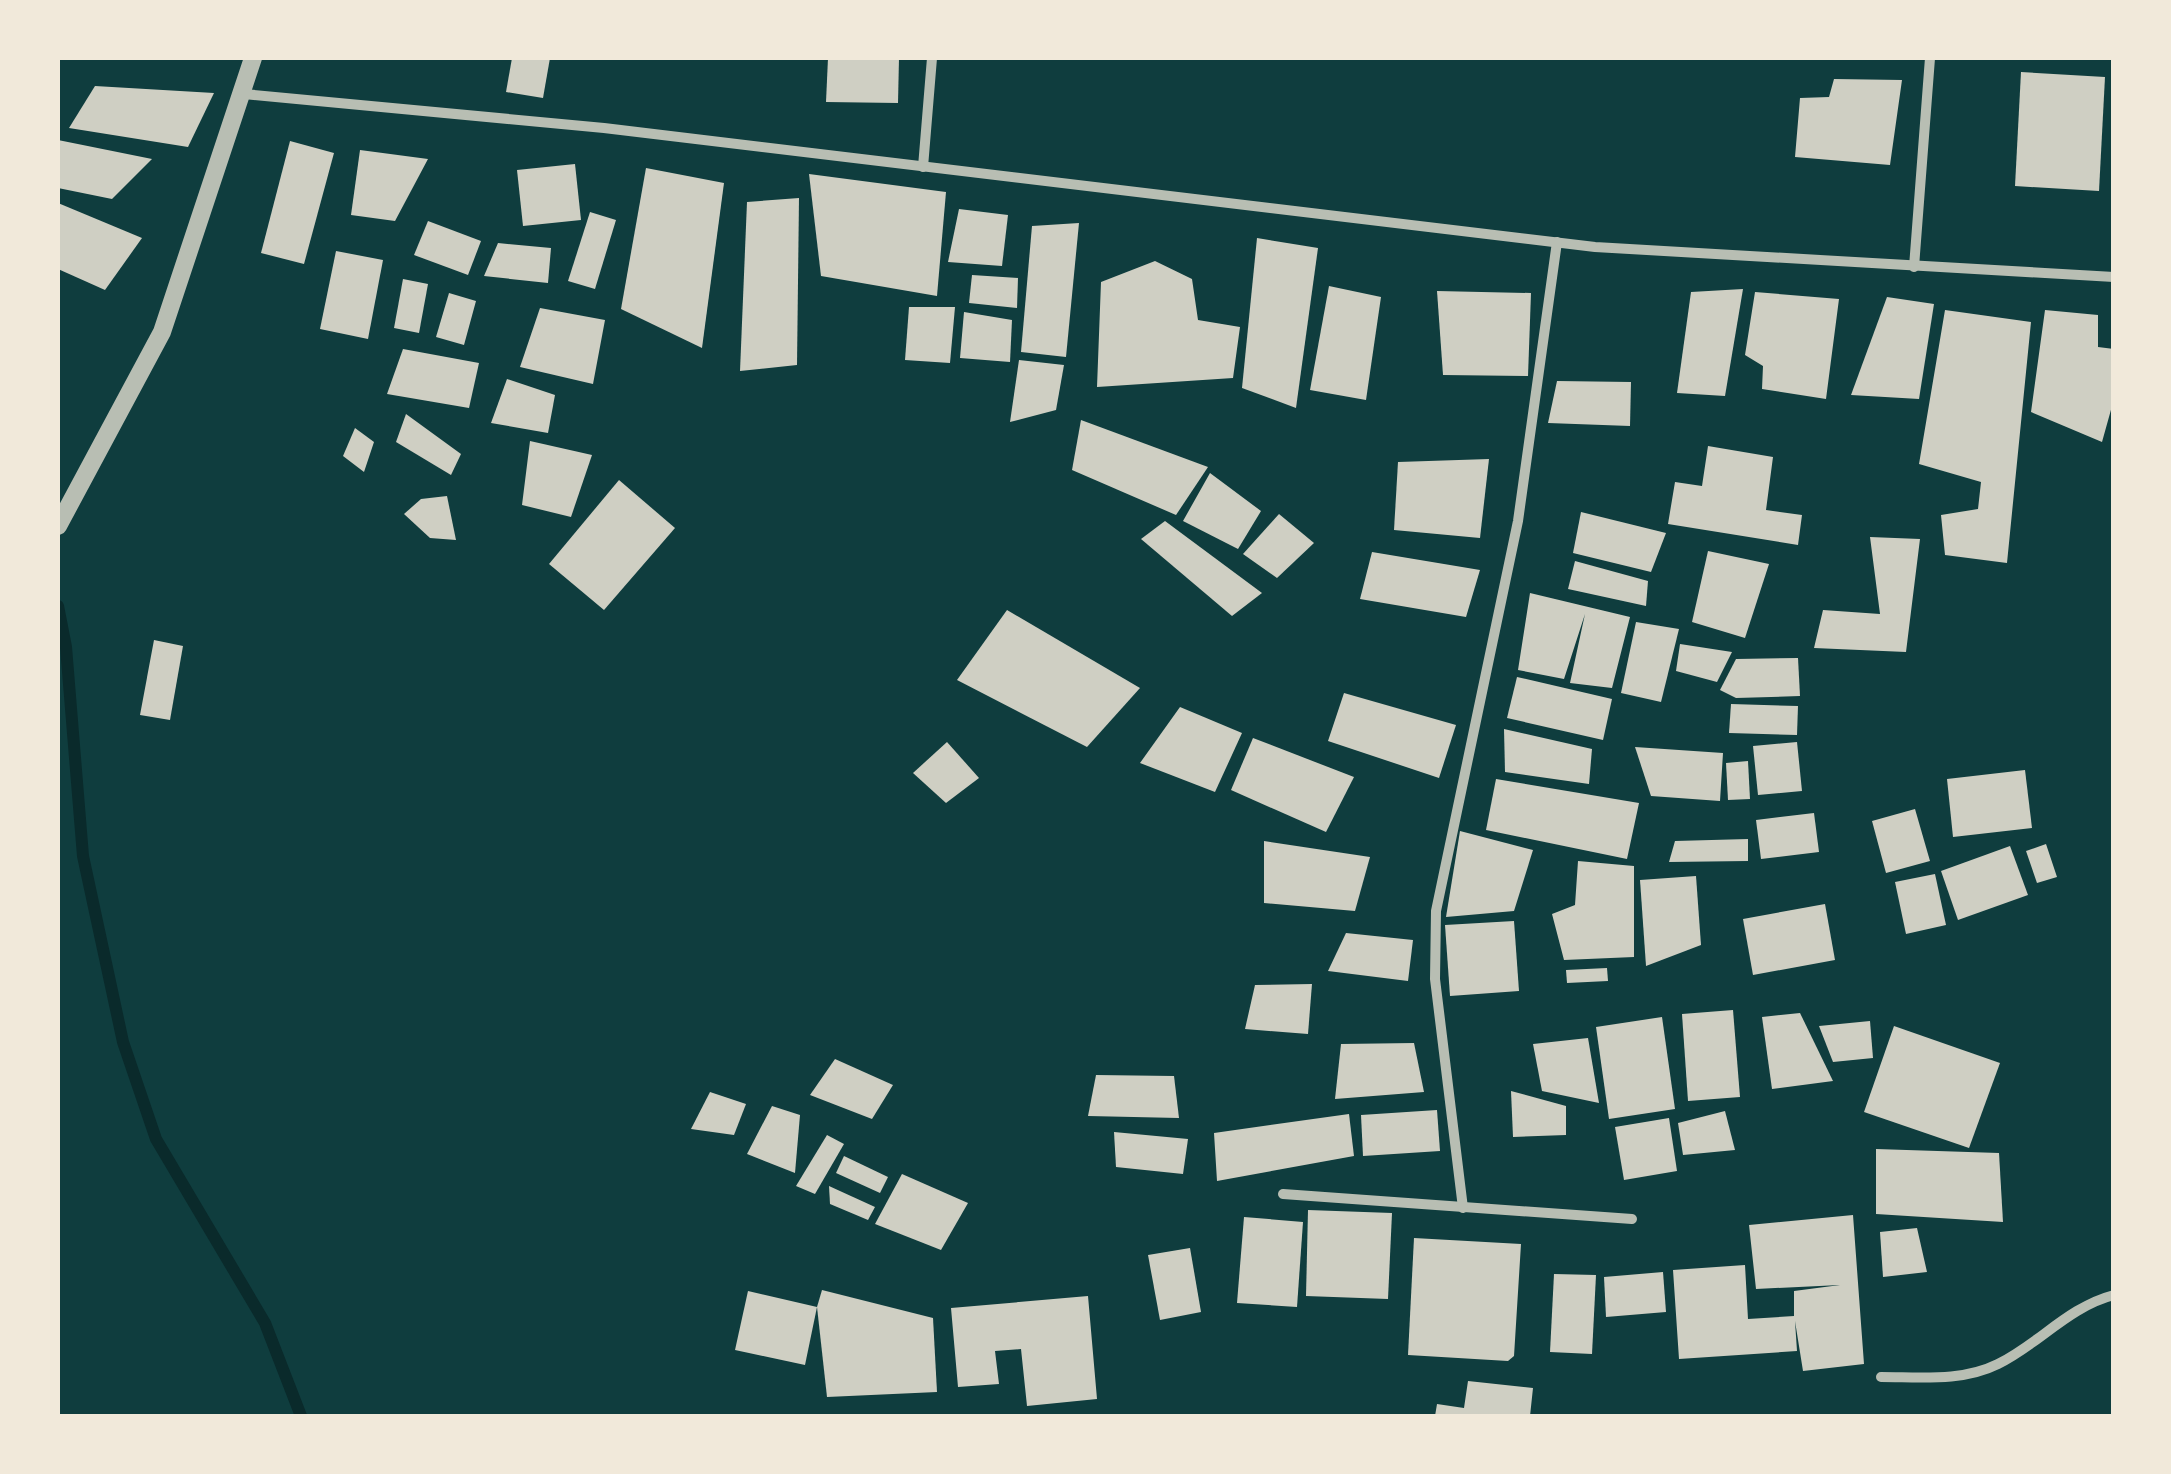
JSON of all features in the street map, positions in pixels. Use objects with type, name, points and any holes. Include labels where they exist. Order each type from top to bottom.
[{"type":"street","points":[[58,526],[162,332],[253,58]]},
{"type":"street","points":[[923,166],[932,58]]},
{"type":"street","points":[[1914,267],[1930,58]]},
{"type":"street","points":[[244,94],[604,128],[1558,242],[2114,277]]},
{"type":"street","points":[[1463,1208],[1435,979],[1436,910],[1518,521],[1558,242]]},
{"type":"street","points":[[1283,1194],[1632,1219]]},
{"type":"street","points":[[1881,1377],[1963,1376],[1998,1364],[2073,1312],[2114,1295]]},
{"type":"building","points":[[512,58],[550,58],[543,98],[506,92]]},
{"type":"building","points":[[828,58],[899,58],[898,103],[826,102]]},
{"type":"building","points":[[2021,72],[2105,77],[2099,191],[2015,186]]},
{"type":"building","points":[[1834,79],[1902,80],[1890,165],[1795,157],[1800,98],[1829,97]]},
{"type":"building","points":[[95,86],[214,93],[188,147],[69,128]]},
{"type":"building","points":[[58,140],[152,159],[112,199],[58,188]]},
{"type":"building","points":[[290,141],[334,153],[304,264],[261,253]]},
{"type":"building","points":[[360,150],[428,159],[395,221],[351,215]]},
{"type":"building","points":[[575,164],[581,220],[523,226],[517,170]]},
{"type":"building","points":[[646,168],[724,183],[702,348],[621,309]]},
{"type":"building","points":[[809,174],[946,192],[937,296],[821,276]]},
{"type":"building","points":[[799,198],[797,365],[740,371],[747,202]]},
{"type":"building","points":[[58,203],[142,238],[105,290],[58,269]]},
{"type":"building","points":[[959,209],[1008,215],[1002,266],[948,262]]},
{"type":"building","points":[[590,212],[616,220],[595,289],[568,281]]},
{"type":"building","points":[[428,221],[481,241],[468,275],[414,255]]},
{"type":"building","points":[[1079,223],[1066,357],[1021,352],[1032,226]]},
{"type":"building","points":[[1257,238],[1318,248],[1296,408],[1242,388]]},
{"type":"building","points":[[498,243],[551,248],[548,283],[484,276]]},
{"type":"building","points":[[336,251],[383,260],[368,339],[320,329]]},
{"type":"building","points":[[1155,261],[1192,279],[1198,320],[1240,327],[1233,378],[1097,387],[1101,282]]},
{"type":"building","points":[[972,275],[1018,278],[1017,308],[969,303]]},
{"type":"building","points":[[403,279],[428,284],[419,333],[394,328]]},
{"type":"building","points":[[1329,286],[1381,297],[1366,400],[1310,390]]},
{"type":"building","points":[[1743,289],[1725,396],[1677,393],[1691,292]]},
{"type":"building","points":[[1437,291],[1531,293],[1528,376],[1443,375]]},
{"type":"building","points":[[1755,292],[1839,299],[1826,399],[1762,389],[1763,366],[1745,355]]},
{"type":"building","points":[[449,293],[476,301],[464,345],[436,337]]},
{"type":"building","points":[[1887,297],[1934,304],[1919,399],[1851,395]]},
{"type":"building","points":[[909,307],[955,307],[950,363],[905,360]]},
{"type":"building","points":[[540,308],[605,320],[593,384],[520,367]]},
{"type":"building","points":[[1945,310],[2031,322],[2007,563],[1945,555],[1941,515],[1978,509],[1981,482],[1919,464]]},
{"type":"building","points":[[2045,310],[2098,315],[2098,347],[2114,349],[2114,399],[2102,442],[2031,412]]},
{"type":"building","points":[[964,312],[1012,320],[1010,362],[960,358]]},
{"type":"building","points":[[403,349],[479,363],[469,408],[387,394]]},
{"type":"building","points":[[1019,360],[1064,365],[1056,410],[1010,422]]},
{"type":"building","points":[[507,379],[555,395],[548,433],[491,423]]},
{"type":"building","points":[[1557,381],[1631,382],[1630,426],[1548,423]]},
{"type":"building","points":[[406,414],[461,454],[451,475],[396,442]]},
{"type":"building","points":[[1081,420],[1208,467],[1176,515],[1072,470]]},
{"type":"building","points":[[355,428],[374,442],[364,472],[343,456]]},
{"type":"building","points":[[530,441],[592,455],[571,517],[522,505]]},
{"type":"building","points":[[1708,446],[1773,457],[1766,510],[1802,515],[1798,545],[1668,524],[1675,482],[1702,486]]},
{"type":"building","points":[[1489,459],[1480,538],[1394,530],[1398,462]]},
{"type":"building","points":[[1210,473],[1261,511],[1238,549],[1183,521]]},
{"type":"building","points":[[619,480],[675,528],[604,610],[549,564]]},
{"type":"building","points":[[447,496],[456,540],[430,538],[404,514],[421,499]]},
{"type":"building","points":[[1581,512],[1666,533],[1651,572],[1573,553]]},
{"type":"building","points":[[1279,514],[1314,543],[1277,578],[1243,554]]},
{"type":"building","points":[[1165,521],[1262,593],[1232,616],[1141,539]]},
{"type":"building","points":[[1870,537],[1920,539],[1906,652],[1814,648],[1823,610],[1880,614]]},
{"type":"building","points":[[1708,551],[1769,564],[1745,638],[1692,622]]},
{"type":"building","points":[[1372,552],[1480,570],[1466,617],[1360,599]]},
{"type":"building","points":[[1575,561],[1648,581],[1646,606],[1568,589]]},
{"type":"building","points":[[1530,593],[1630,617],[1612,688],[1570,683],[1585,614],[1564,679],[1518,670]]},
{"type":"building","points":[[1007,610],[1140,688],[1087,747],[957,680]]},
{"type":"building","points":[[1636,622],[1679,629],[1661,702],[1621,693]]},
{"type":"building","points":[[154,640],[183,646],[170,720],[140,715]]},
{"type":"building","points":[[1680,644],[1732,652],[1717,682],[1676,671]]},
{"type":"building","points":[[1798,658],[1800,696],[1736,698],[1720,690],[1736,659]]},
{"type":"building","points":[[1517,677],[1612,699],[1603,740],[1507,718]]},
{"type":"building","points":[[1344,693],[1456,725],[1439,778],[1328,741]]},
{"type":"building","points":[[1731,704],[1798,706],[1797,735],[1729,733]]},
{"type":"building","points":[[1180,707],[1242,733],[1215,792],[1140,763]]},
{"type":"building","points":[[1504,729],[1592,749],[1589,784],[1505,772]]},
{"type":"building","points":[[1253,738],[1354,777],[1326,832],[1231,790]]},
{"type":"building","points":[[947,742],[979,778],[946,803],[913,773]]},
{"type":"building","points":[[1797,742],[1802,791],[1758,795],[1753,746]]},
{"type":"building","points":[[1635,747],[1723,753],[1720,801],[1651,796]]},
{"type":"building","points":[[1748,761],[1750,799],[1728,800],[1726,763]]},
{"type":"building","points":[[2025,770],[2032,828],[1953,837],[1947,779]]},
{"type":"building","points":[[1496,779],[1639,803],[1627,859],[1486,830]]},
{"type":"building","points":[[1915,809],[1930,861],[1886,873],[1872,821]]},
{"type":"building","points":[[1814,813],[1819,852],[1761,859],[1756,820]]},
{"type":"building","points":[[1460,831],[1533,850],[1514,911],[1446,917]]},
{"type":"building","points":[[1748,839],[1748,861],[1669,862],[1675,841]]},
{"type":"building","points":[[1264,841],[1370,857],[1355,911],[1264,903]]},
{"type":"building","points":[[2046,844],[2057,877],[2037,883],[2026,851]]},
{"type":"building","points":[[2010,846],[2028,895],[1958,920],[1941,871]]},
{"type":"building","points":[[1578,861],[1634,866],[1634,957],[1564,960],[1552,914],[1575,905]]},
{"type":"building","points":[[1935,874],[1946,925],[1906,934],[1895,882]]},
{"type":"building","points":[[1696,876],[1701,945],[1646,966],[1640,880]]},
{"type":"building","points":[[1825,904],[1835,960],[1753,975],[1743,919]]},
{"type":"building","points":[[1514,921],[1519,991],[1450,996],[1445,925]]},
{"type":"building","points":[[1346,933],[1413,940],[1408,981],[1328,971]]},
{"type":"building","points":[[1607,968],[1608,981],[1567,983],[1566,970]]},
{"type":"building","points":[[1312,984],[1308,1034],[1245,1029],[1255,985]]},
{"type":"building","points":[[1733,1010],[1740,1097],[1688,1101],[1682,1014]]},
{"type":"building","points":[[1800,1013],[1833,1081],[1772,1089],[1762,1017]]},
{"type":"building","points":[[1662,1017],[1675,1109],[1609,1119],[1596,1027]]},
{"type":"building","points":[[1870,1021],[1873,1058],[1833,1062],[1819,1026]]},
{"type":"building","points":[[1894,1026],[2000,1063],[1969,1148],[1864,1112]]},
{"type":"building","points":[[1588,1038],[1599,1103],[1542,1091],[1533,1044]]},
{"type":"building","points":[[1414,1043],[1424,1092],[1335,1099],[1341,1044]]},
{"type":"building","points":[[835,1059],[893,1085],[872,1119],[810,1095]]},
{"type":"building","points":[[1096,1075],[1174,1076],[1179,1118],[1088,1116]]},
{"type":"building","points":[[1511,1091],[1566,1106],[1566,1135],[1513,1137]]},
{"type":"building","points":[[710,1092],[746,1104],[734,1135],[691,1129]]},
{"type":"building","points":[[772,1106],[800,1115],[795,1173],[747,1154]]},
{"type":"building","points":[[1437,1110],[1440,1151],[1363,1156],[1361,1115]]},
{"type":"building","points":[[1725,1111],[1735,1150],[1683,1155],[1678,1123]]},
{"type":"building","points":[[1349,1114],[1354,1156],[1217,1181],[1214,1133]]},
{"type":"building","points":[[1669,1118],[1677,1171],[1624,1180],[1615,1127]]},
{"type":"building","points":[[1114,1132],[1188,1139],[1183,1174],[1116,1167]]},
{"type":"building","points":[[827,1135],[844,1144],[815,1194],[796,1186]]},
{"type":"building","points":[[1876,1149],[1999,1153],[2003,1222],[1876,1214]]},
{"type":"building","points":[[844,1156],[888,1177],[880,1193],[836,1173]]},
{"type":"building","points":[[902,1174],[968,1203],[941,1250],[875,1224]]},
{"type":"building","points":[[829,1186],[875,1207],[868,1220],[830,1204]]},
{"type":"building","points":[[1308,1210],[1392,1213],[1388,1299],[1306,1296]]},
{"type":"building","points":[[1853,1215],[1864,1364],[1803,1371],[1795,1321],[1797,1351],[1679,1359],[1673,1270],[1745,1265],[1748,1319],[1794,1316],[1794,1291],[1840,1285],[1756,1289],[1749,1225]]},
{"type":"building","points":[[1244,1217],[1303,1222],[1297,1307],[1237,1303]]},
{"type":"building","points":[[1917,1228],[1927,1272],[1883,1277],[1880,1232]]},
{"type":"building","points":[[1414,1238],[1521,1244],[1514,1356],[1508,1361],[1408,1355]]},
{"type":"building","points":[[1190,1248],[1201,1312],[1160,1320],[1148,1255]]},
{"type":"building","points":[[1663,1272],[1666,1312],[1606,1317],[1604,1277]]},
{"type":"building","points":[[1554,1274],[1596,1275],[1592,1354],[1550,1352]]},
{"type":"building","points":[[822,1290],[933,1318],[937,1392],[827,1397],[817,1307]]},
{"type":"building","points":[[748,1291],[817,1307],[805,1365],[735,1350]]},
{"type":"building","points":[[1088,1296],[1097,1399],[1027,1406],[1021,1349],[995,1351],[999,1384],[958,1387],[951,1308]]},
{"type":"building","points":[[1468,1381],[1533,1388],[1530,1416],[1435,1416],[1437,1404],[1464,1408]]},
{"type":"waterway","points":[[58,606],[66,647],[83,856],[123,1042],[156,1139],[265,1323],[301,1416]]}]
